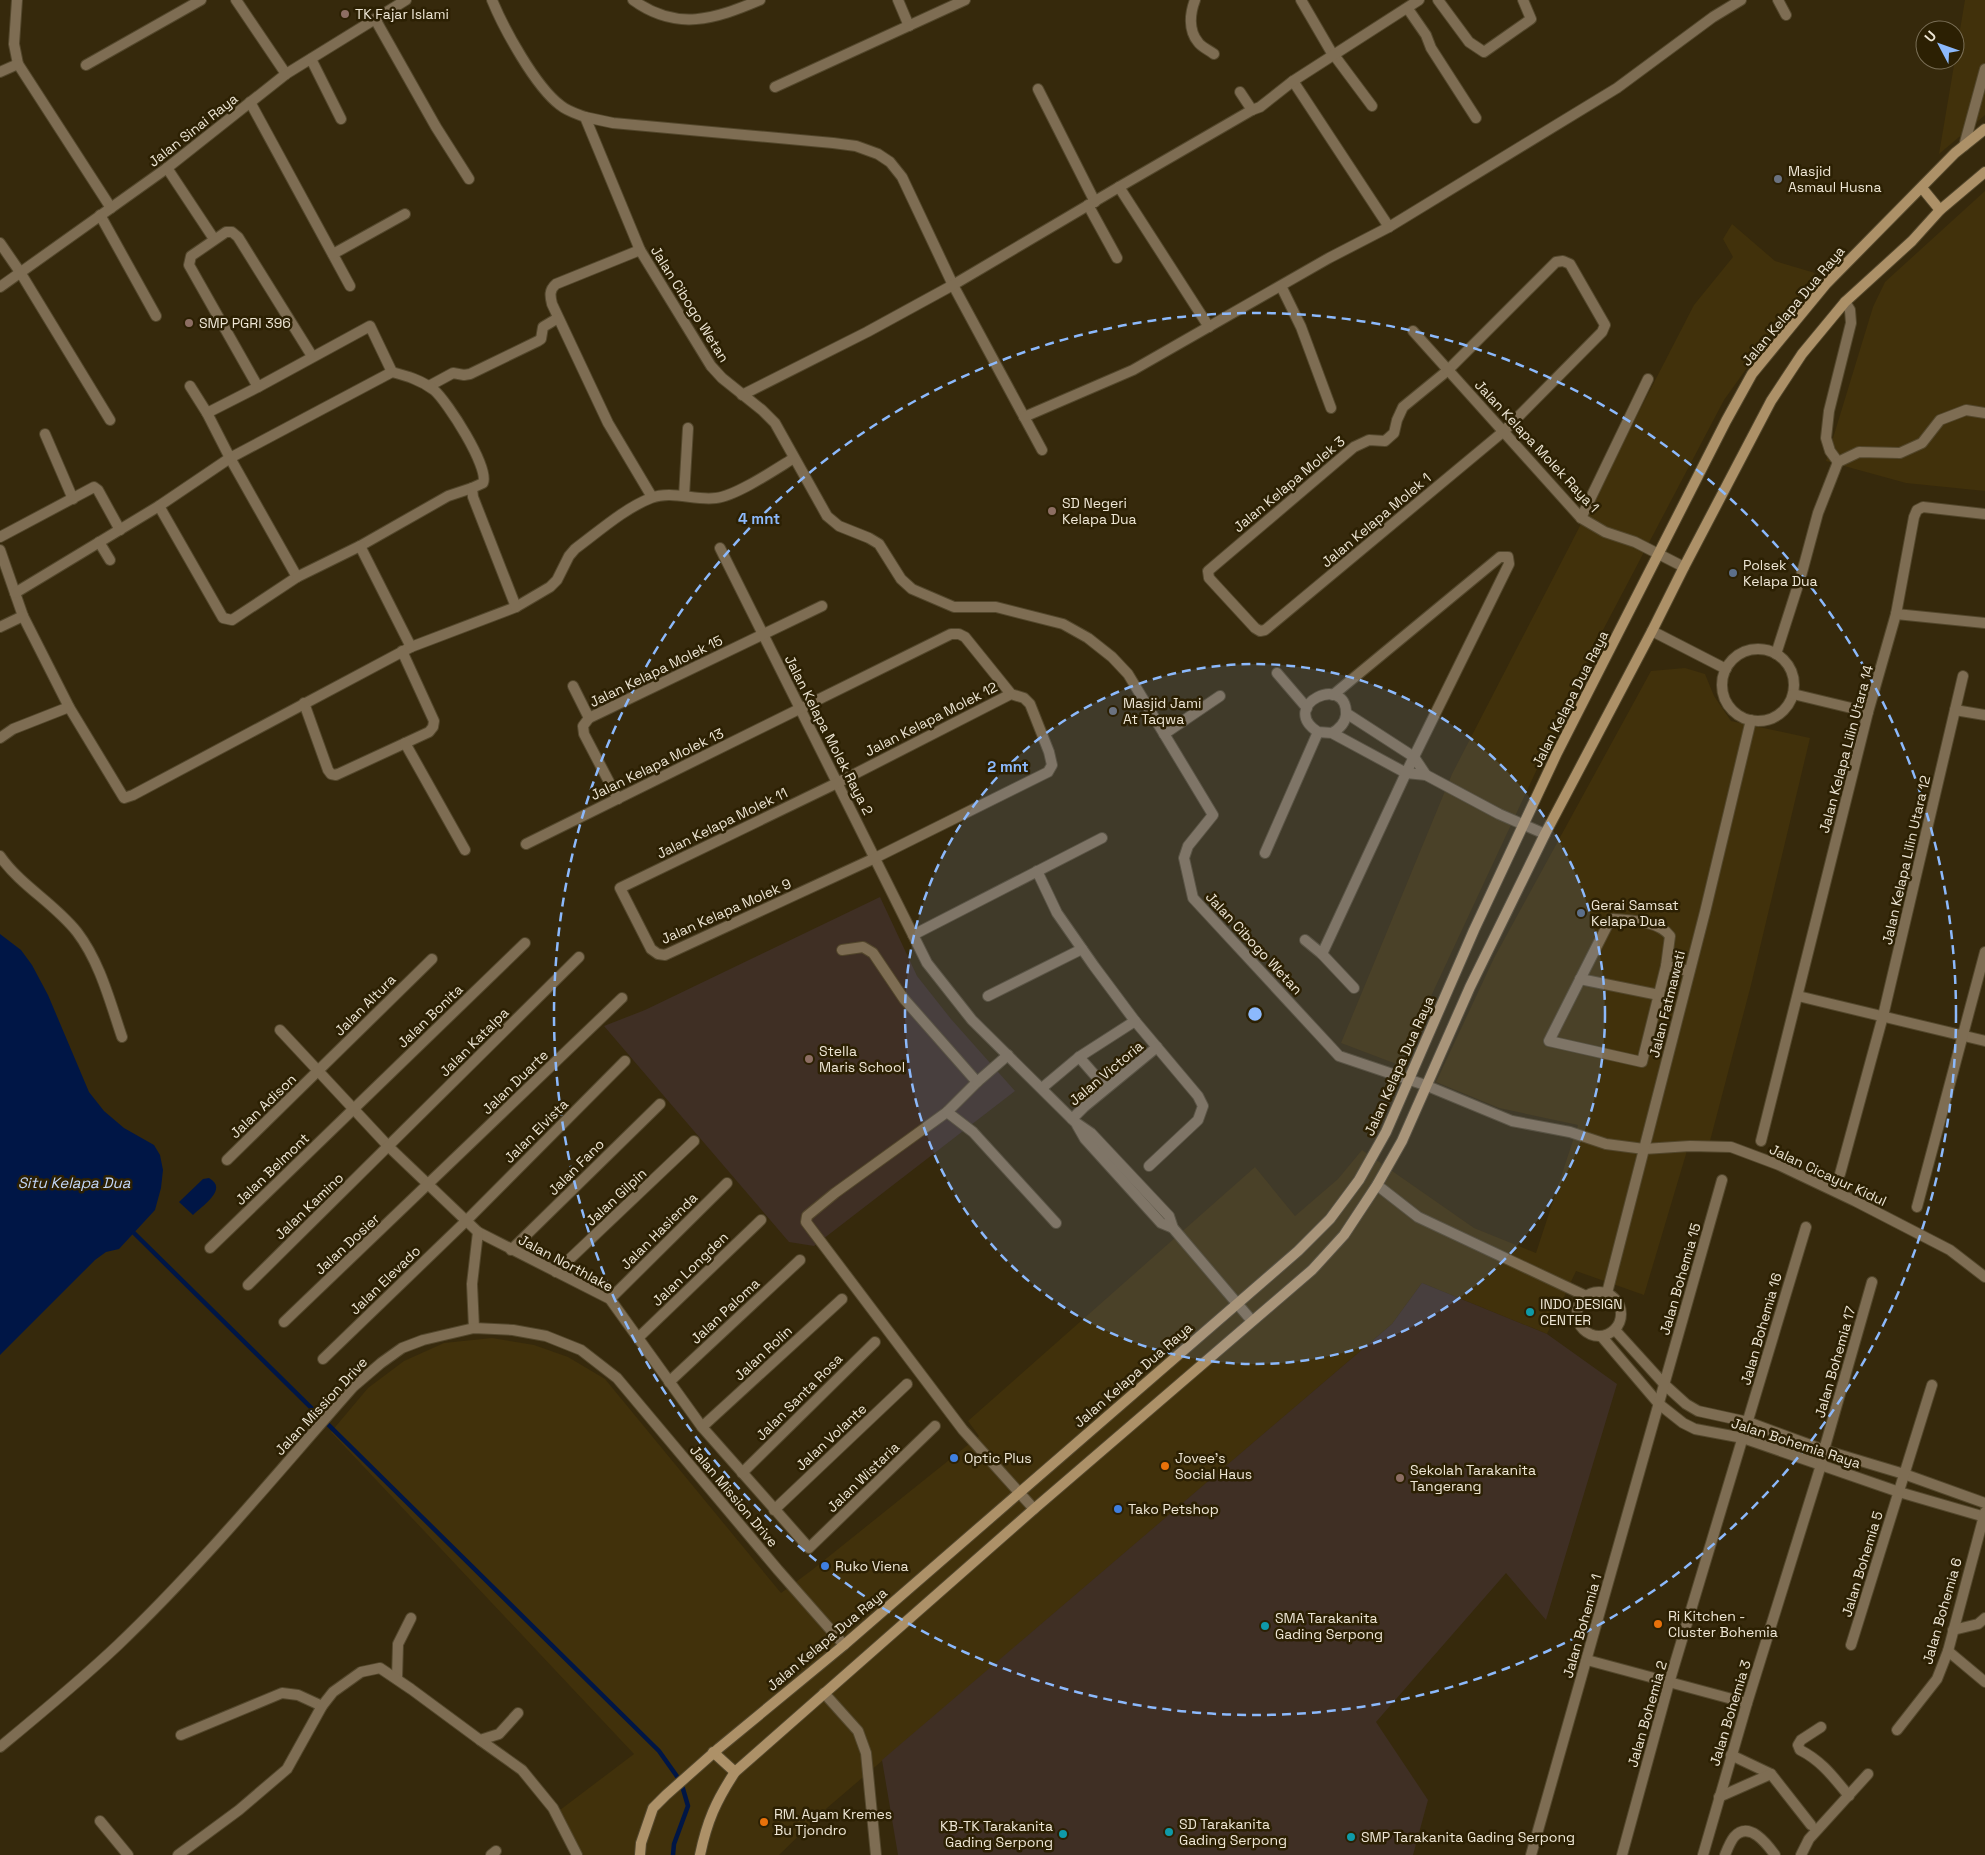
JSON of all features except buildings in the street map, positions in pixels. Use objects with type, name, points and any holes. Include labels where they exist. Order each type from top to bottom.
[{"type":"main road","name":"Jalan Kelapa Dua Raya","points":[[640,1855],[641,1843],[653,1808],[666,1795],[714,1752],[844,1645],[1298,1250],[1330,1219],[1358,1180],[1386,1132],[1474,930],[1557,753],[1726,421],[1752,374],[1826,284],[1964,146],[1985,129]]},
{"type":"main road","points":[[700,1855],[704,1835],[717,1800],[735,1772],[1034,1509],[1312,1270],[1344,1234],[1377,1185],[1402,1141],[1470,987],[1544,834],[1771,401],[1802,354],[1845,302],[1912,241],[1940,210],[1985,172]]},
{"type":"main road","points":[[1922,188],[1940,210]]},
{"type":"main road","points":[[714,1752],[735,1772]]},
{"type":"street","points":[[17,0],[14,44],[18,64],[111,208]]},
{"type":"street","points":[[86,65],[201,0]]},
{"type":"street","points":[[236,0],[286,74]]},
{"type":"street","name":"Jalan Sinai Raya","points":[[0,287],[167,168],[286,74],[406,0]]},
{"type":"street","points":[[492,0],[498,15],[537,79],[558,104],[585,117],[613,123],[856,146],[878,154],[890,162],[902,177],[953,285],[1042,450]]},
{"type":"street","points":[[633,0],[656,13],[692,20],[706,20],[760,0]]},
{"type":"street","points":[[898,0],[909,26]]},
{"type":"street","points":[[775,87],[965,0]]},
{"type":"street","points":[[1195,0],[1191,13],[1191,26],[1198,42],[1214,54]]},
{"type":"street","points":[[1301,0],[1333,55],[1372,106]]},
{"type":"street","points":[[742,395],[867,332],[953,285],[1091,204],[1118,186],[1260,107],[1293,81],[1419,0]]},
{"type":"street","points":[[1438,0],[1469,42],[1484,52],[1531,19],[1523,0]]},
{"type":"street","points":[[1024,417],[1133,370],[1389,226],[1617,88],[1713,18],[1741,0]]},
{"type":"street","points":[[1778,0],[1786,15]]},
{"type":"street","points":[[1408,8],[1476,118]]},
{"type":"street","points":[[375,20],[468,179]]},
{"type":"street","points":[[311,59],[341,119]]},
{"type":"street","points":[[0,72],[18,64]]},
{"type":"street","points":[[1964,146],[1985,69]]},
{"type":"street","points":[[1293,81],[1389,226]]},
{"type":"street","points":[[1038,90],[1117,258]]},
{"type":"street","points":[[1240,92],[1252,110]]},
{"type":"street","points":[[250,102],[350,286]]},
{"type":"street","name":"Jalan Cibogo Wetan","points":[[585,117],[640,250],[711,366],[775,423],[827,516],[839,526],[879,544],[907,586],[949,605],[996,607],[1063,624],[1075,629],[1112,657],[1128,674],[1213,815],[1188,846],[1184,858],[1193,898],[1339,1056],[1425,1086]]},
{"type":"street","points":[[167,168],[214,239]]},
{"type":"street","points":[[1118,186],[1208,327]]},
{"type":"street","points":[[333,254],[404,214]]},
{"type":"street","points":[[100,216],[156,316]]},
{"type":"street","points":[[258,388],[189,265],[191,256],[214,239],[229,232],[238,236],[312,356]]},
{"type":"street","points":[[0,243],[20,272],[110,420]]},
{"type":"street","points":[[640,250],[556,284],[551,290],[550,296],[558,318],[608,423],[652,498]]},
{"type":"street","name":"Jalan Kelapa Molek 1","points":[[1266,630],[1504,431],[1602,332],[1605,325],[1570,264],[1563,261],[1556,262],[1447,371]]},
{"type":"street","points":[[1281,286],[1301,327],[1331,408]]},
{"type":"street","points":[[1838,462],[1830,451],[1826,438],[1829,411],[1851,323],[1850,310],[1845,302]]},
{"type":"street","points":[[428,386],[453,373],[470,374],[538,341],[541,339],[543,327],[558,318]]},
{"type":"street","points":[[207,413],[258,388],[312,356],[370,326],[392,372]]},
{"type":"street","name":"Jalan Kelapa Molek Raya 1","points":[[1413,331],[1581,518],[1604,532],[1636,542],[1684,566]]},
{"type":"street","name":"Jalan Kelapa Molek 3","points":[[1266,630],[1260,631],[1255,628],[1209,578],[1208,571],[1354,447],[1369,440],[1384,440],[1394,433],[1403,407],[1447,371]]},
{"type":"street","points":[[15,593],[159,506],[230,458],[392,372],[420,380],[444,400],[480,462],[484,480],[483,483],[472,488],[448,496],[360,546],[297,577],[232,620],[223,618],[159,506]]},
{"type":"street","points":[[1581,518],[1648,379]]},
{"type":"street","points":[[190,386],[207,413],[297,577]]},
{"type":"street","points":[[1776,654],[1801,576],[1818,513],[1838,462],[1859,452],[1900,453],[1922,443],[1940,420],[1966,410],[1985,412]]},
{"type":"street","points":[[684,496],[688,428]]},
{"type":"street","points":[[45,434],[73,498]]},
{"type":"street","points":[[0,550],[23,616],[70,707],[123,798],[125,798],[407,649],[516,607],[554,584],[569,556],[575,549],[623,514],[652,498],[684,496],[706,499],[723,497],[794,458]]},
{"type":"street","points":[[0,537],[93,487],[97,488],[120,530]]},
{"type":"street","points":[[472,488],[473,497],[516,607]]},
{"type":"street","name":"Jalan Kelapa Lilin Utara 14","points":[[1761,1141],[1868,712],[1896,614],[1914,516],[1917,510],[1923,507],[1985,514]]},
{"type":"street","points":[[99,542],[110,560]]},
{"type":"street","points":[[304,703],[328,770],[333,775],[338,775],[429,732],[434,723],[407,649],[360,546]]},
{"type":"street","name":"Jalan Kelapa Molek Raya 2","points":[[720,548],[927,964],[972,1020],[1074,1121],[1091,1133],[1169,1216],[1173,1228],[1252,1321]]},
{"type":"street","points":[[1322,954],[1406,773],[1509,564],[1508,557],[1500,557],[1333,695]]},
{"type":"street","name":"Jalan Kelapa Molek 15","points":[[618,799],[584,734],[583,726],[589,718],[822,606]]},
{"type":"street","points":[[1896,614],[1985,623]]},
{"type":"street","points":[[0,627],[23,616]]},
{"type":"street","points":[[1652,631],[1726,669]]},
{"type":"street","name":"Jalan Kelapa Molek 13","points":[[526,844],[951,634],[958,634],[967,639],[1011,694]]},
{"type":"street","points":[[1754,649],[1776,654],[1785,661],[1792,671],[1793,694],[1784,710],[1777,716],[1759,721],[1750,720],[1734,712],[1724,696],[1723,678],[1726,669],[1738,656],[1754,649]]},
{"type":"street","points":[[1276,673],[1307,708]]},
{"type":"street","name":"Jalan Kelapa Lilin Utara 12","points":[[1840,1174],[1883,1016],[1963,676]]},
{"type":"street","points":[[573,686],[589,718]]},
{"type":"street","name":"Jalan Kelapa Molek 9","points":[[620,888],[651,949],[658,954],[665,955],[875,858],[1048,772],[1051,768],[1049,752],[1030,704],[1024,698],[1011,694]]},
{"type":"street","name":"Jalan Kelapa Molek 12","points":[[837,783],[1011,694]]},
{"type":"street","points":[[1426,776],[1414,757],[1346,713],[1342,702],[1333,695],[1325,694],[1311,700],[1307,708],[1307,722],[1318,732],[1332,733],[1406,773],[1426,776],[1499,814],[1544,834]]},
{"type":"street","points":[[1793,694],[1868,712]]},
{"type":"street","points":[[1164,734],[1220,696]]},
{"type":"street","points":[[0,738],[20,726],[70,707]]},
{"type":"street","points":[[1955,710],[1985,715]]},
{"type":"street","points":[[1332,733],[1342,725],[1346,713]]},
{"type":"street","name":"Jalan Fatmawati","points":[[1607,1293],[1689,971],[1750,720]]},
{"type":"street","points":[[1265,853],[1318,732]]},
{"type":"street","points":[[405,744],[465,850]]},
{"type":"street","name":"Jalan Kelapa Molek 11","points":[[620,888],[837,783]]},
{"type":"street","points":[[913,935],[1102,838]]},
{"type":"street","points":[[0,856],[18,878],[47,902],[77,931],[102,978],[122,1037]]},
{"type":"street","points":[[1036,872],[1057,913],[1082,949],[1135,1021],[1198,1096],[1203,1106],[1198,1120],[1149,1166]]},
{"type":"street","points":[[1613,919],[1650,924],[1665,929],[1670,936],[1666,966],[1642,1062],[1549,1041],[1609,922],[1613,919]]},
{"type":"street","points":[[1305,940],[1322,954],[1354,988]]},
{"type":"street","name":"Jalan Bonita","points":[[354,1110],[525,943]]},
{"type":"street","points":[[842,950],[863,947],[873,953],[904,999],[977,1082]]},
{"type":"street","points":[[988,996],[1082,949]]},
{"type":"street","points":[[1917,1207],[1985,952]]},
{"type":"street","name":"Jalan Katalpa","points":[[388,1147],[579,957]]},
{"type":"street","name":"Jalan Altura","points":[[318,1071],[432,959]]},
{"type":"street","points":[[1666,966],[1689,971]]},
{"type":"street","points":[[1580,979],[1659,995]]},
{"type":"street","points":[[1798,996],[1985,1041]]},
{"type":"street","name":"Jalan Duarte","points":[[428,1185],[622,998]]},
{"type":"street","name":"Jalan Victoria","points":[[1042,1088],[1079,1057],[1135,1021]]},
{"type":"street","name":"Jalan Northlake","points":[[280,1030],[388,1147],[478,1232],[610,1299],[702,1427],[809,1548]]},
{"type":"street","name":"Jalan Victoria","points":[[1074,1121],[1106,1088],[1157,1047]]},
{"type":"street","points":[[1008,1055],[947,1112],[836,1192],[807,1216],[806,1222],[957,1423],[1034,1509]]},
{"type":"street","points":[[1079,1057],[1106,1088]]},
{"type":"street","name":"Jalan Elvista","points":[[466,1221],[625,1061]]},
{"type":"street","name":"Jalan Adison","points":[[227,1160],[318,1071]]},
{"type":"street","name":"Jalan Cicayur Kidul","points":[[1425,1086],[1512,1121],[1570,1132],[1606,1144],[1644,1149],[1690,1146],[1731,1147],[1778,1164],[1950,1250],[1985,1277]]},
{"type":"street","name":"Jalan Fano","points":[[512,1250],[660,1104]]},
{"type":"street","name":"Jalan Belmont","points":[[210,1248],[354,1110]]},
{"type":"street","points":[[947,1112],[974,1132],[1056,1223]]},
{"type":"street","name":"Jalan Gilpin","points":[[556,1272],[694,1142]]},
{"type":"street","name":"Jalan Kamino","points":[[248,1285],[388,1147]]},
{"type":"street","name":"Jalan Bohemia 15","points":[[1659,1404],[1722,1180]]},
{"type":"street","name":"Jalan Hasienda","points":[[610,1299],[727,1183]]},
{"type":"street","name":"Jalan Dosier","points":[[284,1322],[428,1185]]},
{"type":"street","points":[[1377,1185],[1418,1217],[1586,1296]]},
{"type":"street","name":"Jalan Longden","points":[[638,1338],[762,1220]]},
{"type":"street","name":"Jalan Elevado","points":[[323,1359],[466,1221]]},
{"type":"street","name":"Jalan Bohemia 16","points":[[1743,1438],[1806,1227]]},
{"type":"street","points":[[474,1328],[472,1284],[478,1232]]},
{"type":"street","name":"Jalan Paloma","points":[[669,1382],[800,1260]]},
{"type":"street","name":"Jalan Bohemia 17","points":[[1822,1465],[1824,1450],[1872,1282]]},
{"type":"street","points":[[1600,1292],[1607,1293],[1618,1302],[1621,1309],[1621,1317],[1615,1330],[1602,1336],[1587,1334],[1578,1323],[1577,1308],[1586,1296],[1600,1292]]},
{"type":"street","name":"Jalan Rolin","points":[[702,1427],[842,1298]]},
{"type":"street","name":"Jalan Mission Drive","points":[[0,1747],[58,1699],[119,1644],[197,1564],[340,1402],[380,1363],[402,1348],[423,1340],[474,1328],[513,1330],[546,1336],[581,1350],[617,1378],[778,1570],[844,1645]]},
{"type":"street","name":"Jalan Bohemia Raya","points":[[1615,1330],[1665,1385],[1686,1404],[1698,1411],[1748,1422],[1824,1450],[1904,1474],[1985,1503]]},
{"type":"street","name":"Jalan Bohemia Raya","points":[[1602,1336],[1659,1404],[1683,1423],[1695,1428],[1743,1438],[1899,1492],[1984,1515]]},
{"type":"street","name":"Jalan Santa Rosa","points":[[742,1473],[875,1342]]},
{"type":"street","name":"Jalan Volante","points":[[774,1510],[907,1384]]},
{"type":"street","name":"Jalan Bohemia 5","points":[[1851,1645],[1932,1385]]},
{"type":"street","name":"Jalan Bohemia 1","points":[[1532,1855],[1659,1404]]},
{"type":"street","name":"Jalan Wistaria","points":[[809,1548],[935,1426]]},
{"type":"street","name":"Jalan Bohemia 2","points":[[1622,1855],[1669,1683],[1743,1438]]},
{"type":"street","name":"Jalan Bohemia 3","points":[[1703,1855],[1746,1704],[1822,1465]]},
{"type":"street","name":"Jalan Bohemia 6","points":[[1897,1730],[1937,1679],[1948,1651],[1984,1515]]},
{"type":"street","points":[[397,1679],[398,1644],[411,1618]]},
{"type":"street","points":[[1953,1630],[1978,1624],[1985,1618]]},
{"type":"street","points":[[1948,1651],[1985,1682]]},
{"type":"street","points":[[1587,1660],[1746,1704]]},
{"type":"street","points":[[178,1855],[258,1795],[287,1770],[322,1706],[333,1692],[361,1672],[380,1668],[522,1770],[553,1808],[577,1855]]},
{"type":"street","points":[[181,1735],[282,1693],[298,1695],[322,1706]]},
{"type":"street","points":[[824,1693],[858,1731],[866,1753],[876,1855]]},
{"type":"street","points":[[480,1740],[499,1734],[518,1713]]},
{"type":"street","points":[[1821,1727],[1801,1740],[1798,1745],[1800,1750],[1812,1756],[1824,1766],[1849,1796]]},
{"type":"street","points":[[1731,1755],[1771,1774],[1811,1825]]},
{"type":"street","points":[[1719,1797],[1771,1774]]},
{"type":"street","points":[[1801,1855],[1809,1838],[1868,1774]]},
{"type":"street","points":[[100,1821],[128,1855]]},
{"type":"street","points":[[1725,1855],[1734,1836],[1743,1832],[1754,1833],[1759,1836],[1775,1855]]},
{"type":"shaded area","points":[[1965,0],[1985,0],[1985,115],[1939,154],[1953,70],[1965,70],[1965,20],[1962,20]]},
{"type":"shaded area","points":[[1985,191],[1985,491],[1906,483],[1826,461],[1873,307],[1885,282]]},
{"type":"shaded area","points":[[1732,224],[1775,261],[1815,273],[1724,400],[1593,649],[1399,1065],[1341,1043],[1452,774],[1694,305],[1733,257],[1723,239]]},
{"type":"shaded area","points":[[1685,668],[1705,674],[1714,696],[1731,721],[1810,738],[1751,985],[1710,1141],[1689,1144],[1644,1295],[1576,1271],[1547,1334],[1422,1283],[1392,1324],[827,1808],[779,1855],[581,1855],[560,1810],[634,1754],[331,1432],[368,1388],[404,1361],[444,1343],[492,1338],[534,1345],[568,1357],[605,1379],[781,1593],[979,1436],[968,1421],[1255,1167],[1295,1216],[1338,1179],[1362,1150],[1474,1228],[1536,1253],[1578,1125],[1499,1108],[1436,1082],[1494,958],[1651,671]]},
{"type":"shaded area","name":"Stella Maris School","points":[[880,897],[917,976],[951,1019],[1015,1091],[814,1246],[789,1242],[604,1026],[645,1010]]},
{"type":"shaded area","name":"Sekolah Tarakanita Tangerang","points":[[1422,1283],[1547,1334],[1617,1384],[1546,1620],[1506,1573],[1376,1722],[1428,1800],[1413,1855],[898,1855],[882,1760],[1392,1324]]},
{"type":"water","name":"Situ Kelapa Dua","points":[[0,934],[21,950],[32,965],[48,995],[89,1092],[104,1111],[124,1128],[154,1145],[160,1155],[163,1170],[161,1188],[155,1210],[119,1249],[106,1252],[95,1260],[0,1355]]},
{"type":"water","points":[[209,1178],[214,1182],[215,1192],[193,1215],[179,1202],[203,1179]]},
{"type":"waterway","points":[[134,1233],[659,1751],[681,1782],[688,1806],[674,1844],[673,1855]]},
{"type":"place","name":"TK Fajar Islami","points":[[345,14]]},
{"type":"place","name":"Masjid Asmaul Husna","points":[[1778,179]]},
{"type":"place","name":"SMP PGRI 396","points":[[189,323]]},
{"type":"place","name":"SD Negeri Kelapa Dua","points":[[1052,511]]},
{"type":"place","name":"Polsek Kelapa Dua","points":[[1733,573]]},
{"type":"place","name":"Masjid Jami At Taqwa","points":[[1113,711]]},
{"type":"place","name":"Gerai Samsat Kelapa Dua","points":[[1581,913]]},
{"type":"place","name":"Stella Maris School","points":[[809,1059]]},
{"type":"place","name":"INDO DESIGN CENTER","points":[[1530,1312]]},
{"type":"place","name":"Optic Plus","points":[[954,1458]]},
{"type":"place","name":"Jovee's Social Haus","points":[[1165,1466]]},
{"type":"place","name":"Sekolah Tarakanita Tangerang","points":[[1400,1478]]},
{"type":"place","name":"Tako Petshop","points":[[1118,1509]]},
{"type":"place","name":"Ruko Viena","points":[[825,1566]]},
{"type":"place","name":"Ri Kitchen - Cluster Bohemia","points":[[1658,1624]]},
{"type":"place","name":"SMA Tarakanita Gading Serpong","points":[[1265,1626]]},
{"type":"place","name":"RM. Ayam Kremes Bu Tjondro","points":[[764,1822]]},
{"type":"place","name":"SD Tarakanita Gading Serpong","points":[[1169,1832]]},
{"type":"place","name":"KB-TK Tarakanita Gading Serpong","points":[[1063,1834]]},
{"type":"place","name":"SMP Tarakanita Gading Serpong","points":[[1351,1837]]}]
